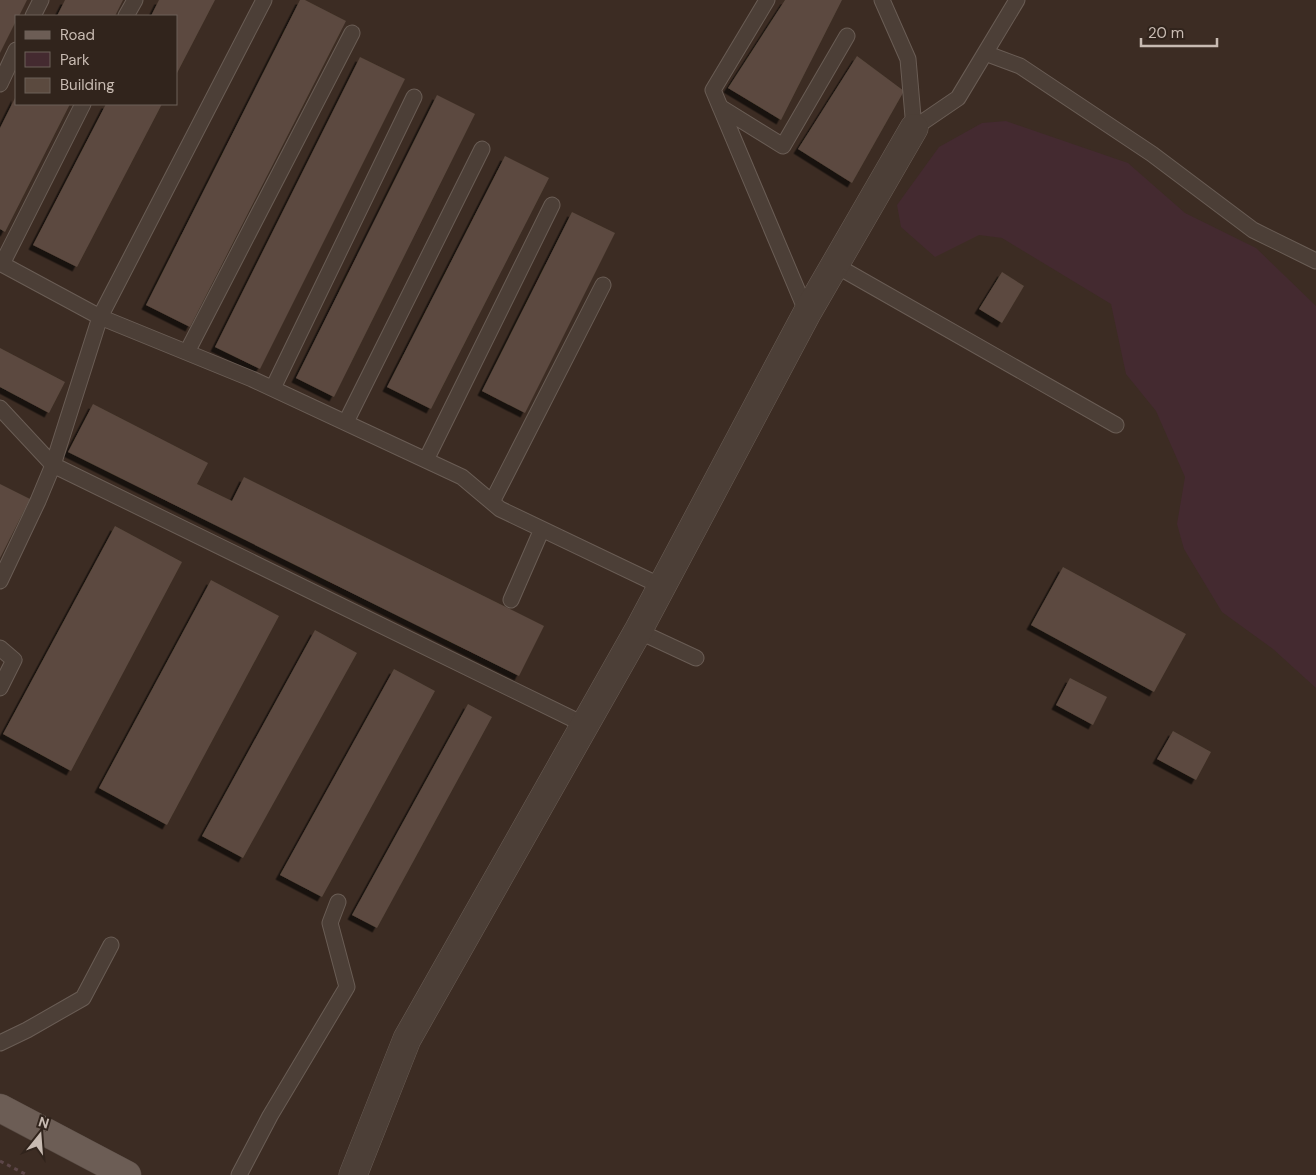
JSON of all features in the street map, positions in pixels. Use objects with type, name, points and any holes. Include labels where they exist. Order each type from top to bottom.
[{"type":"main road","points":[[0,1108],[127,1175]]},
{"type":"street","points":[[353,1175],[407,1039],[638,630],[807,313],[914,128]]},
{"type":"lane","points":[[33,15],[40,0]]},
{"type":"lane","points":[[127,15],[135,0]]},
{"type":"lane","points":[[0,581],[38,502],[53,464],[100,318],[264,0]]},
{"type":"lane","points":[[767,0],[713,90],[807,313]]},
{"type":"lane","points":[[882,0],[908,59],[914,128],[958,98],[1017,0]]},
{"type":"lane","points":[[187,352],[352,33]]},
{"type":"lane","points":[[720,107],[783,146],[847,36]]},
{"type":"lane","points":[[0,84],[15,52]]},
{"type":"lane","points":[[985,53],[1028,72],[1152,154],[1253,230],[1316,261]]},
{"type":"lane","points":[[272,388],[414,97]]},
{"type":"lane","points":[[82,105],[1,264],[100,318],[272,388],[462,477],[500,509],[661,586]]},
{"type":"lane","points":[[346,422],[482,149]]},
{"type":"lane","points":[[426,460],[552,205]]},
{"type":"lane","points":[[835,265],[1116,425]]},
{"type":"lane","points":[[492,502],[603,285]]},
{"type":"lane","points":[[0,408],[53,464],[584,725]]},
{"type":"lane","points":[[511,600],[542,530]]},
{"type":"lane","points":[[638,630],[696,658]]},
{"type":"lane","points":[[0,648],[14,660],[0,688]]},
{"type":"lane","points":[[239,1175],[270,1116],[347,987],[330,923],[338,902]]},
{"type":"lane","points":[[0,1043],[28,1030],[83,998],[111,945]]},
{"type":"path","points":[[0,1161],[27,1175]]},
{"type":"green space","points":[[1006,121],[1128,163],[1185,213],[1256,248],[1316,306],[1316,688],[1273,649],[1222,612],[1184,549],[1177,524],[1185,477],[1156,411],[1126,374],[1111,304],[1002,238],[979,235],[935,257],[901,227],[897,205],[939,147],[982,123]]},
{"type":"building","points":[[0,0],[27,0],[20,15],[15,15],[15,23],[0,53]]},
{"type":"building","points":[[65,0],[123,0],[116,15],[58,15]]},
{"type":"building","points":[[159,0],[215,0],[178,71],[178,15],[152,15]]},
{"type":"building","points":[[300,0],[305,0],[346,21],[190,327],[146,305]]},
{"type":"building","points":[[785,0],[842,0],[781,120],[728,88]]},
{"type":"building","points":[[857,56],[904,91],[852,183],[798,149]]},
{"type":"building","points":[[360,57],[405,79],[260,369],[215,347]]},
{"type":"building","points":[[437,95],[475,114],[334,397],[296,378]]},
{"type":"building","points":[[15,98],[15,105],[69,105],[5,232],[0,229],[0,128]]},
{"type":"building","points":[[105,105],[161,105],[77,267],[33,245]]},
{"type":"building","points":[[505,156],[549,178],[431,409],[387,387]]},
{"type":"building","points":[[572,212],[615,233],[525,413],[482,391]]},
{"type":"building","points":[[1002,272],[1024,286],[1002,323],[979,309]]},
{"type":"building","points":[[0,348],[65,382],[49,413],[0,387]]},
{"type":"building","points":[[93,404],[208,463],[197,484],[232,501],[244,477],[544,626],[519,676],[68,452]]},
{"type":"building","points":[[0,484],[30,499],[0,558]]},
{"type":"building","points":[[115,526],[182,562],[71,771],[3,734]]},
{"type":"building","points":[[1063,567],[1186,634],[1154,692],[1031,625]]},
{"type":"building","points":[[211,580],[279,616],[167,825],[99,788]]},
{"type":"building","points":[[315,630],[357,653],[243,858],[202,836]]},
{"type":"building","points":[[394,669],[435,691],[322,897],[280,875]]},
{"type":"building","points":[[1070,678],[1107,697],[1093,725],[1056,705]]},
{"type":"building","points":[[468,704],[492,717],[377,928],[352,915]]},
{"type":"building","points":[[1173,731],[1211,752],[1196,780],[1157,759]]}]
